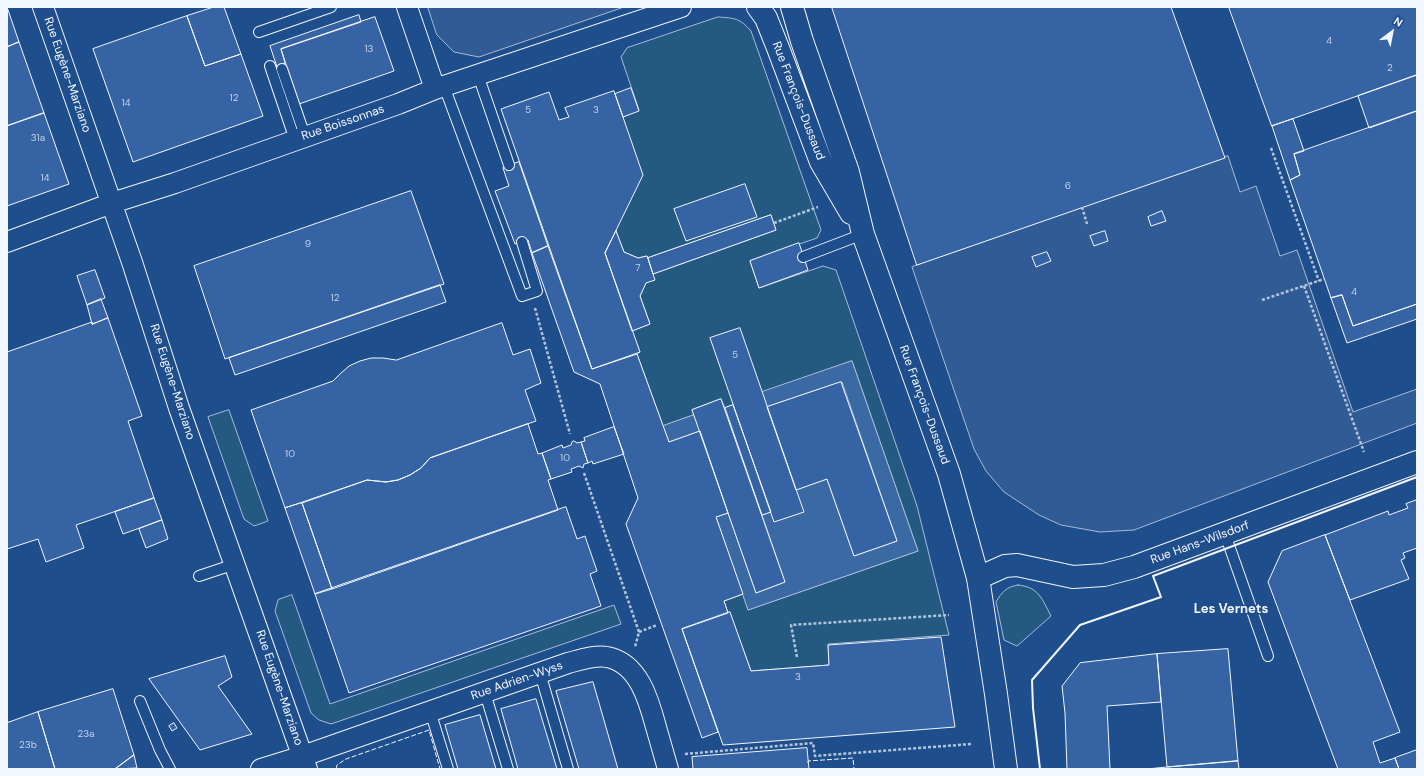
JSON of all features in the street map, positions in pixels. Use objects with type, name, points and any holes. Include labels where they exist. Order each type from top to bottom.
[{"type":"main road","name":"Rue François-Dussaud","points":[[758,7],[766,18],[821,162],[864,234]]},
{"type":"main road","name":"Rue François-Dussaud","points":[[792,7],[848,172],[864,234],[949,474],[978,578],[1006,769]]},
{"type":"main road","name":"Rue Hans-Wilsdorf","points":[[978,578],[1005,566],[1016,565],[1073,577],[1104,575],[1134,567],[1417,462]]},
{"type":"street","name":"Rue Eugène-Marziano","points":[[43,7],[112,203],[180,408],[305,763],[261,769]]},
{"type":"street","points":[[407,7],[440,87]]},
{"type":"street","name":"Rue Boissonnas","points":[[7,242],[112,203],[175,183],[398,104],[440,87],[681,7]]},
{"type":"street","name":"Rue Adrien-Wyss","points":[[305,763],[430,712],[485,692],[586,658],[598,657],[608,657],[619,662],[629,669],[644,689],[649,701],[666,762]]},
{"type":"lane","points":[[259,32],[332,7]]},
{"type":"lane","points":[[270,66],[300,138]]},
{"type":"lane","points":[[282,69],[300,138]]},
{"type":"lane","points":[[478,75],[509,166]]},
{"type":"lane","points":[[440,87],[522,296],[537,292],[522,242]]},
{"type":"lane","points":[[804,257],[864,234]]},
{"type":"lane","points":[[1225,534],[1268,656]]},
{"type":"lane","points":[[200,576],[235,564]]},
{"type":"lane","points":[[540,673],[568,769]]},
{"type":"lane","points":[[485,692],[508,769]]},
{"type":"lane","points":[[140,701],[160,750],[170,769]]},
{"type":"lane","points":[[430,712],[448,769]]},
{"type":"path","points":[[1271,148],[1319,281]]},
{"type":"path","points":[[774,223],[818,207]]},
{"type":"path","points":[[1082,208],[1087,224]]},
{"type":"path","points":[[1262,300],[1324,279]]},
{"type":"path","points":[[1304,286],[1364,452]]},
{"type":"path","points":[[531,294],[570,434]]},
{"type":"path","points":[[584,473],[639,632],[629,669]]},
{"type":"path","points":[[797,657],[791,625],[949,615]]},
{"type":"path","points":[[639,632],[656,625]]},
{"type":"path","points":[[666,762],[813,743],[815,756],[971,744]]},
{"type":"shaded area","points":[[428,7],[624,7],[479,57],[454,52],[437,35]]},
{"type":"shaded area","points":[[718,17],[740,21],[751,31],[821,230],[817,238],[750,261],[759,288],[823,266],[836,270],[917,506],[949,635],[828,644],[829,665],[751,671],[730,613],[728,613],[724,601],[743,594],[748,610],[918,551],[852,361],[725,408],[721,399],[692,410],[694,415],[663,426],[637,354],[640,352],[632,331],[650,324],[640,296],[646,283],[653,274],[776,230],[771,215],[648,258],[647,256],[638,258],[624,252],[616,231],[623,117],[639,110],[621,57],[627,48]]},
{"type":"shaded area","points":[[1228,156],[1240,192],[1256,186],[1280,256],[1297,250],[1353,412],[1417,389],[1417,423],[1134,530],[1100,532],[1061,525],[1039,515],[1004,492],[986,471],[974,449],[912,267]]},
{"type":"shaded area","points":[[852,361],[918,551],[748,610],[716,517],[728,513],[756,593],[785,582],[762,515],[771,512],[796,490],[827,479],[854,556],[897,541],[842,382],[767,407],[762,392]]},
{"type":"shaded area","points":[[229,410],[268,521],[254,526],[244,519],[208,417]]},
{"type":"shaded area","points":[[694,415],[700,431],[669,442],[663,426]]},
{"type":"shaded area","points":[[1018,585],[1031,588],[1035,591],[1042,599],[1051,616],[1017,646],[1004,640],[996,602],[1005,590]]},
{"type":"shaded area","points":[[292,595],[330,704],[614,605],[621,624],[331,724],[319,720],[311,713],[275,611],[278,600]]},
{"type":"building","points":[[7,7],[19,42],[7,47]]},
{"type":"building","points":[[214,7],[224,7],[241,54],[205,66],[187,16]]},
{"type":"building","points":[[832,7],[1171,7],[1225,158],[917,265]]},
{"type":"building","points":[[1229,7],[1417,7],[1417,75],[1272,126]]},
{"type":"building","points":[[359,15],[361,22],[281,49],[285,63],[277,67],[270,46]]},
{"type":"building","points":[[187,16],[205,66],[241,54],[263,116],[133,162],[93,49]]},
{"type":"building","points":[[375,17],[394,71],[299,104],[281,49]]},
{"type":"building","points":[[19,42],[44,113],[7,126],[7,47]]},
{"type":"building","points":[[1417,75],[1417,111],[1369,128],[1358,96]]},
{"type":"building","points":[[631,88],[639,111],[623,117],[615,94]]},
{"type":"building","points":[[614,91],[643,175],[605,253],[640,352],[592,369],[501,109],[549,92],[559,120],[569,117],[565,108]]},
{"type":"building","points":[[1417,111],[1417,304],[1353,326],[1342,295],[1331,298],[1290,180],[1300,175],[1294,154]]},
{"type":"building","points":[[44,113],[69,184],[7,206],[7,126]]},
{"type":"building","points":[[1293,119],[1304,151],[1294,154],[1300,175],[1290,180],[1272,126]]},
{"type":"building","points":[[519,162],[548,246],[532,253],[528,240],[515,244],[495,191],[509,186],[503,168]]},
{"type":"building","points":[[745,184],[757,217],[686,241],[674,209]]},
{"type":"building","points":[[411,191],[444,284],[225,359],[194,266]]},
{"type":"building","points":[[1162,211],[1166,221],[1151,226],[1148,217]]},
{"type":"building","points":[[771,215],[776,230],[653,274],[648,258]]},
{"type":"building","points":[[616,231],[624,252],[638,258],[647,256],[655,280],[646,283],[640,296],[650,324],[632,331],[605,253]]},
{"type":"building","points":[[1105,231],[1108,241],[1094,246],[1090,236]]},
{"type":"building","points":[[799,243],[808,270],[759,288],[750,261]]},
{"type":"building","points":[[548,246],[592,369],[637,354],[669,442],[700,431],[728,513],[716,517],[743,594],[724,601],[728,613],[682,629],[718,732],[702,738],[626,524],[638,498],[600,384],[574,372],[532,253]]},
{"type":"building","points":[[1047,252],[1051,261],[1036,267],[1032,257]]},
{"type":"building","points":[[95,270],[105,298],[87,305],[77,276]]},
{"type":"building","points":[[440,285],[446,302],[235,375],[229,358]]},
{"type":"building","points":[[1342,295],[1353,326],[1417,304],[1417,319],[1347,343],[1331,298]]},
{"type":"building","points":[[101,299],[108,318],[92,324],[87,305]]},
{"type":"building","points":[[108,318],[142,416],[128,421],[154,498],[76,525],[84,548],[46,562],[38,539],[7,549],[7,352],[92,322],[92,324]]},
{"type":"building","points":[[502,323],[513,355],[530,349],[541,383],[525,390],[536,421],[430,458],[421,468],[398,480],[386,482],[367,480],[285,508],[251,410],[333,381],[349,366],[360,361],[371,358],[396,360]]},
{"type":"building","points":[[740,328],[804,512],[774,522],[710,338]]},
{"type":"building","points":[[841,382],[897,541],[854,556],[827,479],[796,490],[767,407]]},
{"type":"building","points":[[721,399],[785,582],[756,593],[692,410]]},
{"type":"building","points":[[733,405],[771,512],[762,515],[725,408]]},
{"type":"building","points":[[528,424],[538,454],[542,453],[551,479],[548,480],[558,510],[332,589],[302,503],[367,480],[386,482],[398,480],[421,468],[430,458]]},
{"type":"building","points":[[614,427],[624,454],[593,464],[592,461],[588,463],[581,442],[585,441],[584,438]]},
{"type":"building","points":[[574,441],[577,443],[581,442],[588,463],[584,464],[583,468],[579,466],[571,469],[572,472],[551,479],[542,453],[562,445],[563,448],[571,445]]},
{"type":"building","points":[[154,498],[162,520],[123,534],[115,512]]},
{"type":"building","points":[[1417,500],[1417,548],[1403,553],[1405,558],[1401,560],[1409,579],[1350,600],[1325,535],[1388,511],[1389,515],[1408,508],[1406,504]]},
{"type":"building","points":[[302,503],[332,589],[315,594],[285,508]]},
{"type":"building","points":[[566,507],[577,539],[585,536],[597,571],[590,574],[601,606],[349,693],[315,594]]},
{"type":"building","points":[[162,520],[168,539],[146,548],[139,529]]},
{"type":"building","points":[[1325,535],[1400,732],[1373,742],[1380,763],[1395,758],[1399,769],[1338,769],[1268,582],[1282,551]]},
{"type":"building","points":[[730,612],[751,671],[829,665],[828,645],[941,637],[955,727],[723,745],[682,629]]},
{"type":"building","points":[[1228,649],[1238,761],[1167,767],[1157,654]]},
{"type":"building","points":[[1157,654],[1161,702],[1107,706],[1110,769],[1067,769],[1065,713],[1062,686],[1080,663]]},
{"type":"building","points":[[225,656],[232,677],[218,686],[252,734],[200,750],[149,679]]},
{"type":"building","points":[[593,682],[618,769],[579,769],[556,691]]},
{"type":"building","points":[[113,689],[134,755],[115,769],[55,769],[38,712]]},
{"type":"building","points":[[536,699],[557,769],[518,769],[501,709]]},
{"type":"building","points":[[38,712],[55,769],[7,769],[7,720],[8,722]]},
{"type":"building","points":[[480,715],[496,769],[458,769],[445,725]]},
{"type":"building","points":[[174,723],[177,728],[172,731],[169,726]]},
{"type":"building","points":[[807,748],[809,769],[693,769],[692,757]]},
{"type":"building","points":[[1417,750],[1417,769],[1399,769],[1395,758]]},
{"type":"building","points":[[134,755],[137,768],[115,769]]},
{"type":"building","points":[[1238,761],[1239,769],[1147,769],[1167,767]]},
{"type":"fence","points":[[336,769],[337,765],[346,759],[429,730],[440,769]]},
{"type":"fence","points":[[808,763],[808,761],[853,758],[854,769]]},
{"type":"wall","points":[[1040,769],[1033,708],[1032,680],[1080,625],[1161,597],[1153,576],[1417,477]]},
{"type":"district","name":"Les Vernets","points":[[1231,610]]}]
